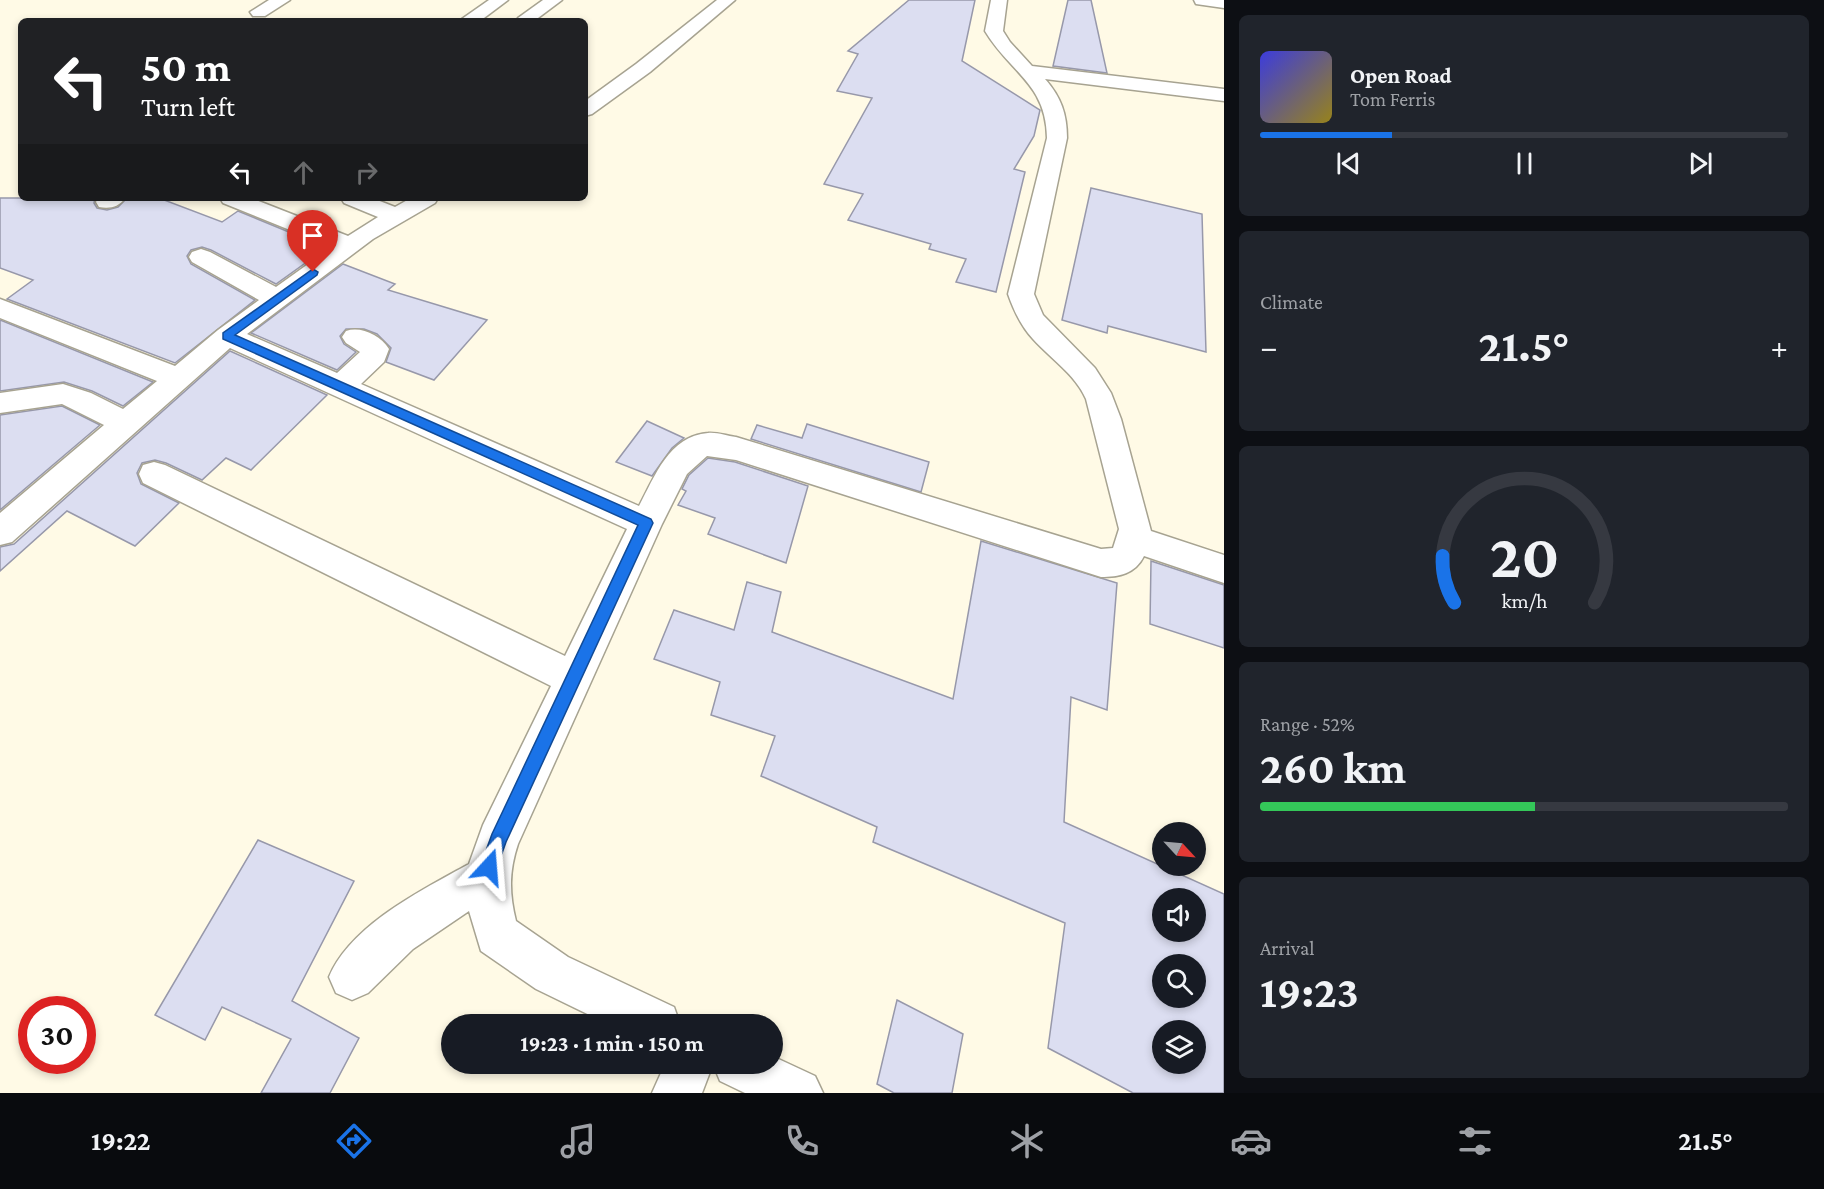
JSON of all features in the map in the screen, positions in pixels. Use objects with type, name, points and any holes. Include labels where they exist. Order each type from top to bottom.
[{"type":"street","points":[[259,12],[282,0]]},
{"type":"street","points":[[473,18],[500,0]]},
{"type":"street","points":[[527,18],[554,0]]},
{"type":"street","points":[[588,108],[643,68],[727,0]]},
{"type":"street","points":[[636,1014],[552,973],[497,935],[486,893],[487,878],[498,840],[646,523],[676,466],[691,451],[710,444],[736,449],[1101,563],[1118,564],[1128,557],[1136,529],[1096,389],[1083,370],[1037,326],[1026,312],[1021,294],[1057,138],[1058,121],[1051,99],[1029,71],[1011,55],[994,31],[999,0]]},
{"type":"street","points":[[1202,0],[1224,3]]},
{"type":"street","points":[[1029,71],[1224,95]]},
{"type":"street","points":[[239,201],[350,245]]},
{"type":"street","points":[[359,201],[396,216]]},
{"type":"street","points":[[0,532],[227,336],[350,245],[422,201]]},
{"type":"street","points":[[201,256],[276,299]]},
{"type":"street","points":[[0,308],[178,378]]},
{"type":"street","points":[[227,336],[646,523]]},
{"type":"street","points":[[340,387],[374,355],[375,349],[372,345],[355,337]]},
{"type":"street","points":[[0,403],[63,394],[81,400],[126,424]]},
{"type":"street","points":[[154,474],[573,678]]},
{"type":"street","points":[[1133,539],[1224,569]]},
{"type":"street","points":[[352,977],[372,953],[396,933],[437,905],[487,878]]},
{"type":"street","points":[[677,1093],[685,1074]]},
{"type":"street","points":[[758,1074],[798,1093]]},
{"type":"building","points":[[909,0],[975,0],[962,61],[1040,110],[1034,136],[1014,169],[1025,172],[996,292],[956,282],[966,259],[929,249],[931,244],[848,220],[863,194],[824,184],[872,98],[837,91],[858,54],[848,51]]},
{"type":"building","points":[[1068,0],[1091,0],[1107,73],[1053,66]]},
{"type":"building","points":[[1091,188],[1202,214],[1206,352],[1108,326],[1107,333],[1062,320]]},
{"type":"building","points":[[0,198],[18,198],[18,201],[94,201],[97,208],[107,210],[118,207],[124,201],[167,201],[222,222],[238,211],[318,244],[307,251],[318,254],[276,284],[211,250],[202,247],[191,250],[187,256],[191,264],[255,300],[175,363],[7,299],[33,280],[0,268]]},
{"type":"building","points":[[343,264],[395,284],[388,290],[487,320],[434,380],[386,362],[391,348],[377,334],[364,329],[346,329],[340,336],[344,344],[356,352],[337,370],[251,333]]},
{"type":"building","points":[[0,320],[153,382],[123,406],[92,391],[64,382],[0,391]]},
{"type":"building","points":[[230,351],[327,395],[251,470],[226,458],[202,480],[166,463],[155,460],[142,463],[137,473],[141,484],[179,503],[135,546],[67,511],[0,571],[0,547],[14,544]]},
{"type":"building","points":[[62,406],[100,425],[0,510],[0,415]]},
{"type":"building","points":[[647,421],[684,438],[672,448],[652,476],[616,462]]},
{"type":"building","points":[[807,424],[929,462],[921,492],[751,439],[757,425],[802,438]]},
{"type":"building","points":[[708,458],[735,462],[808,486],[786,563],[708,534],[715,518],[678,505],[686,491],[682,489],[689,475]]},
{"type":"building","points":[[981,541],[1117,583],[1107,710],[1071,697],[1064,822],[1152,862],[1152,876],[1184,876],[1224,894],[1224,1093],[1133,1093],[1048,1048],[1065,923],[873,842],[877,827],[761,776],[775,736],[711,715],[720,682],[654,659],[674,610],[734,630],[747,582],[781,592],[772,632],[953,699]]},
{"type":"building","points":[[1151,561],[1224,585],[1224,648],[1150,624]]},
{"type":"building","points":[[258,840],[354,881],[292,1001],[359,1038],[330,1093],[261,1093],[291,1039],[222,1007],[205,1040],[155,1015]]},
{"type":"building","points":[[897,1000],[963,1034],[952,1093],[894,1093],[877,1084]]},
{"type":"route","points":[[313,272],[227,336],[646,523],[498,840],[489,867]]}]
